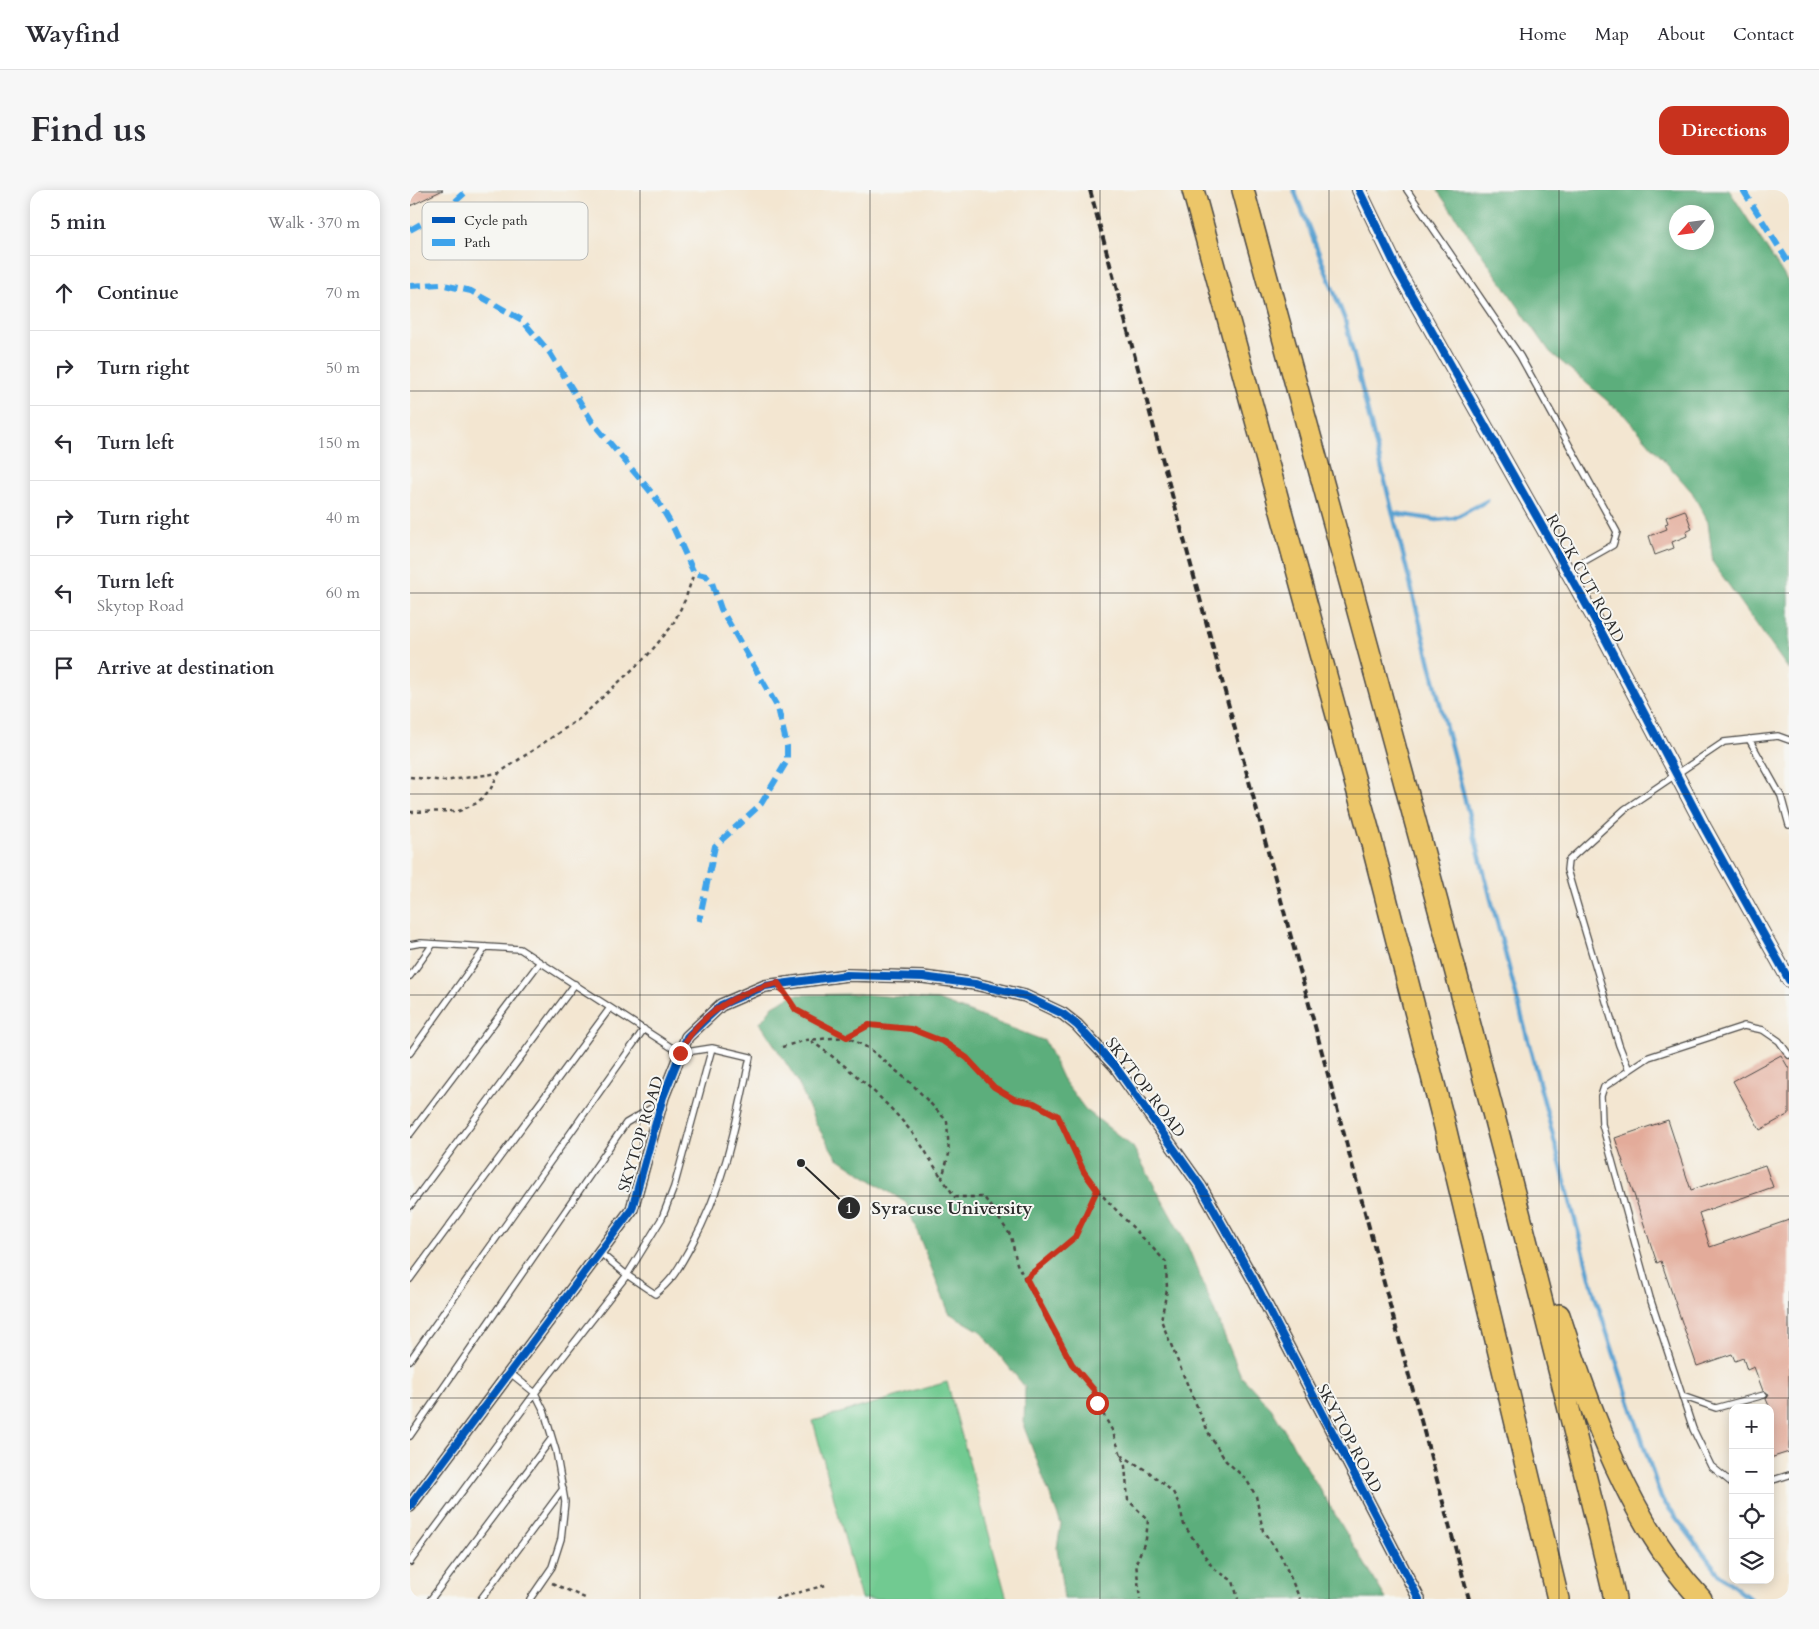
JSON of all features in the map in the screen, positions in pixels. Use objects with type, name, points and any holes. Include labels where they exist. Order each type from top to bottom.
[{"type":"highway","points":[[1193,190],[1372,846],[1446,1132],[1558,1599]]},
{"type":"highway","points":[[1243,190],[1490,1097],[1549,1324],[1615,1599]]},
{"type":"highway","points":[[1490,1097],[1562,1324],[1605,1440],[1654,1540],[1682,1579],[1701,1599]]},
{"type":"street","name":"ROCK CUT ROAD","points":[[1359,190],[1399,273],[1567,571],[1789,980]]},
{"type":"street","name":"SKYTOP ROAD","points":[[410,1506],[598,1251],[632,1209],[662,1101],[687,1037],[721,1005],[764,986],[847,975],[923,977],[975,984],[1025,996],[1063,1014],[1090,1036],[1115,1066],[1201,1187],[1252,1279],[1419,1599]]},
{"type":"lane","points":[[1407,190],[1520,356],[1617,532],[1612,545],[1567,571]]},
{"type":"lane","points":[[1629,1070],[1619,1045],[1567,870],[1568,861],[1625,809],[1675,773],[1724,742],[1778,736],[1789,740]]},
{"type":"lane","points":[[1749,740],[1781,796],[1789,825]]},
{"type":"lane","points":[[410,944],[520,949],[680,1053],[712,1048],[750,1057],[729,1157],[705,1222],[672,1280],[655,1294],[627,1275],[598,1251]]},
{"type":"lane","points":[[410,976],[433,944]]},
{"type":"lane","points":[[410,1053],[486,947]]},
{"type":"lane","points":[[410,1134],[540,962]]},
{"type":"lane","points":[[410,1206],[575,984]]},
{"type":"lane","points":[[410,1279],[610,1008]]},
{"type":"lane","points":[[1729,1481],[1711,1466],[1693,1429],[1650,1298],[1602,1124],[1600,1096],[1604,1086],[1649,1057],[1744,1026],[1763,1030],[1779,1041],[1789,1055]]},
{"type":"lane","points":[[410,1360],[644,1029]]},
{"type":"lane","points":[[410,1562],[535,1393],[627,1275],[662,1218],[712,1048]]},
{"type":"lane","points":[[410,1436],[626,1122],[662,1101]]},
{"type":"lane","points":[[510,1372],[535,1393],[544,1411],[566,1502],[561,1539],[552,1567],[530,1599]]},
{"type":"lane","points":[[1682,1396],[1716,1408],[1764,1395]]},
{"type":"lane","points":[[431,1599],[552,1438]]},
{"type":"lane","points":[[1774,1480],[1789,1475]]},
{"type":"lane","points":[[481,1599],[563,1489]]},
{"type":"path","points":[[410,777],[444,781],[499,773],[579,720],[647,656],[672,626],[685,600],[694,573]]},
{"type":"path","points":[[410,812],[459,811],[477,803],[490,790],[499,773]]},
{"type":"path","points":[[778,983],[796,1010],[870,1049],[912,1084],[947,1121],[949,1154],[942,1178]]},
{"type":"path","points":[[782,1047],[810,1040],[847,1037],[869,1025],[911,1029],[944,1042],[967,1058],[994,1087],[1014,1099],[1034,1103],[1058,1116],[1084,1172],[1097,1190],[1166,1262],[1167,1290],[1161,1320],[1181,1371],[1210,1436],[1226,1460],[1246,1479],[1256,1496],[1263,1531],[1281,1556],[1300,1599]]},
{"type":"path","points":[[810,1040],[834,1057],[885,1104],[916,1138],[955,1197],[984,1197],[1011,1236],[1017,1264],[1072,1364],[1094,1390],[1097,1403],[1112,1430],[1125,1466],[1128,1500],[1148,1520],[1146,1539],[1136,1563],[1140,1599]]},
{"type":"path","points":[[1026,1278],[1075,1237],[1097,1190]]},
{"type":"path","points":[[1121,1455],[1149,1472],[1173,1492],[1179,1504],[1184,1526],[1213,1568],[1232,1581],[1238,1599]]},
{"type":"path","points":[[544,1579],[587,1599]]},
{"type":"path","points":[[775,1599],[826,1585]]},
{"type":"green space","points":[[1437,190],[1729,190],[1789,283],[1789,670],[1713,563],[1708,522],[1692,492],[1625,416],[1550,352]]},
{"type":"green space","points":[[858,994],[938,1000],[1045,1041],[1062,1078],[1085,1109],[1133,1147],[1188,1247],[1241,1376],[1271,1408],[1386,1599],[1064,1599],[1057,1548],[1061,1524],[1024,1427],[1025,1387],[980,1331],[949,1313],[906,1203],[836,1157],[816,1124],[797,1080],[760,1023],[773,1006],[793,995]]},
{"type":"green space","points":[[947,1382],[1007,1599],[861,1599],[813,1421]]},
{"type":"building","points":[[410,190],[443,190],[410,206]]},
{"type":"building","points":[[1685,510],[1692,529],[1686,532],[1687,536],[1672,542],[1674,548],[1655,555],[1649,536],[1667,529],[1665,524],[1668,523],[1666,517]]},
{"type":"building","points":[[1781,1055],[1789,1069],[1789,1114],[1760,1130],[1733,1081]]},
{"type":"building","points":[[1668,1120],[1691,1190],[1765,1165],[1773,1187],[1699,1213],[1710,1247],[1789,1220],[1789,1452],[1774,1457],[1774,1404],[1768,1404],[1766,1399],[1769,1394],[1763,1391],[1754,1367],[1747,1370],[1743,1358],[1735,1361],[1732,1354],[1697,1366],[1661,1261],[1657,1263],[1615,1138]]},
{"type":"waterway","points":[[1294,190],[1345,320],[1443,716],[1595,1296],[1661,1498],[1720,1575],[1750,1599]]},
{"type":"waterway","points":[[1393,513],[1437,520],[1454,518],[1487,501]]},
{"type":"railway","points":[[1090,190],[1469,1599]]},
{"type":"marked path","points":[[455,202],[468,190]]},
{"type":"marked path","points":[[1743,190],[1789,263]]},
{"type":"marked path","points":[[410,230],[422,223]]},
{"type":"marked path","points":[[410,286],[440,284],[471,291],[522,320],[550,353],[593,423],[656,498],[674,529],[694,573],[706,576],[712,583],[721,609],[778,708],[787,746],[787,761],[761,804],[715,846],[699,921]]},
{"type":"cycle path","points":[[1359,190],[1399,273],[1600,629],[1705,829],[1789,980]]},
{"type":"cycle path","points":[[410,1506],[632,1209],[663,1097],[687,1037],[721,1005],[765,986],[847,975],[923,977],[975,984],[1025,996],[1063,1014],[1077,1025],[1115,1066],[1201,1187],[1253,1279],[1419,1599]]},
{"type":"place","name":"Syracuse University","points":[[801,1163]]},
{"type":"route","points":[[680,1053],[687,1037],[721,1005],[764,986],[778,983],[796,1010],[847,1037],[869,1025],[911,1029],[944,1042],[967,1058],[994,1087],[1014,1099],[1034,1103],[1058,1116],[1070,1138],[1084,1172],[1097,1190],[1075,1237],[1026,1278],[1072,1364],[1094,1390],[1097,1403]]}]
